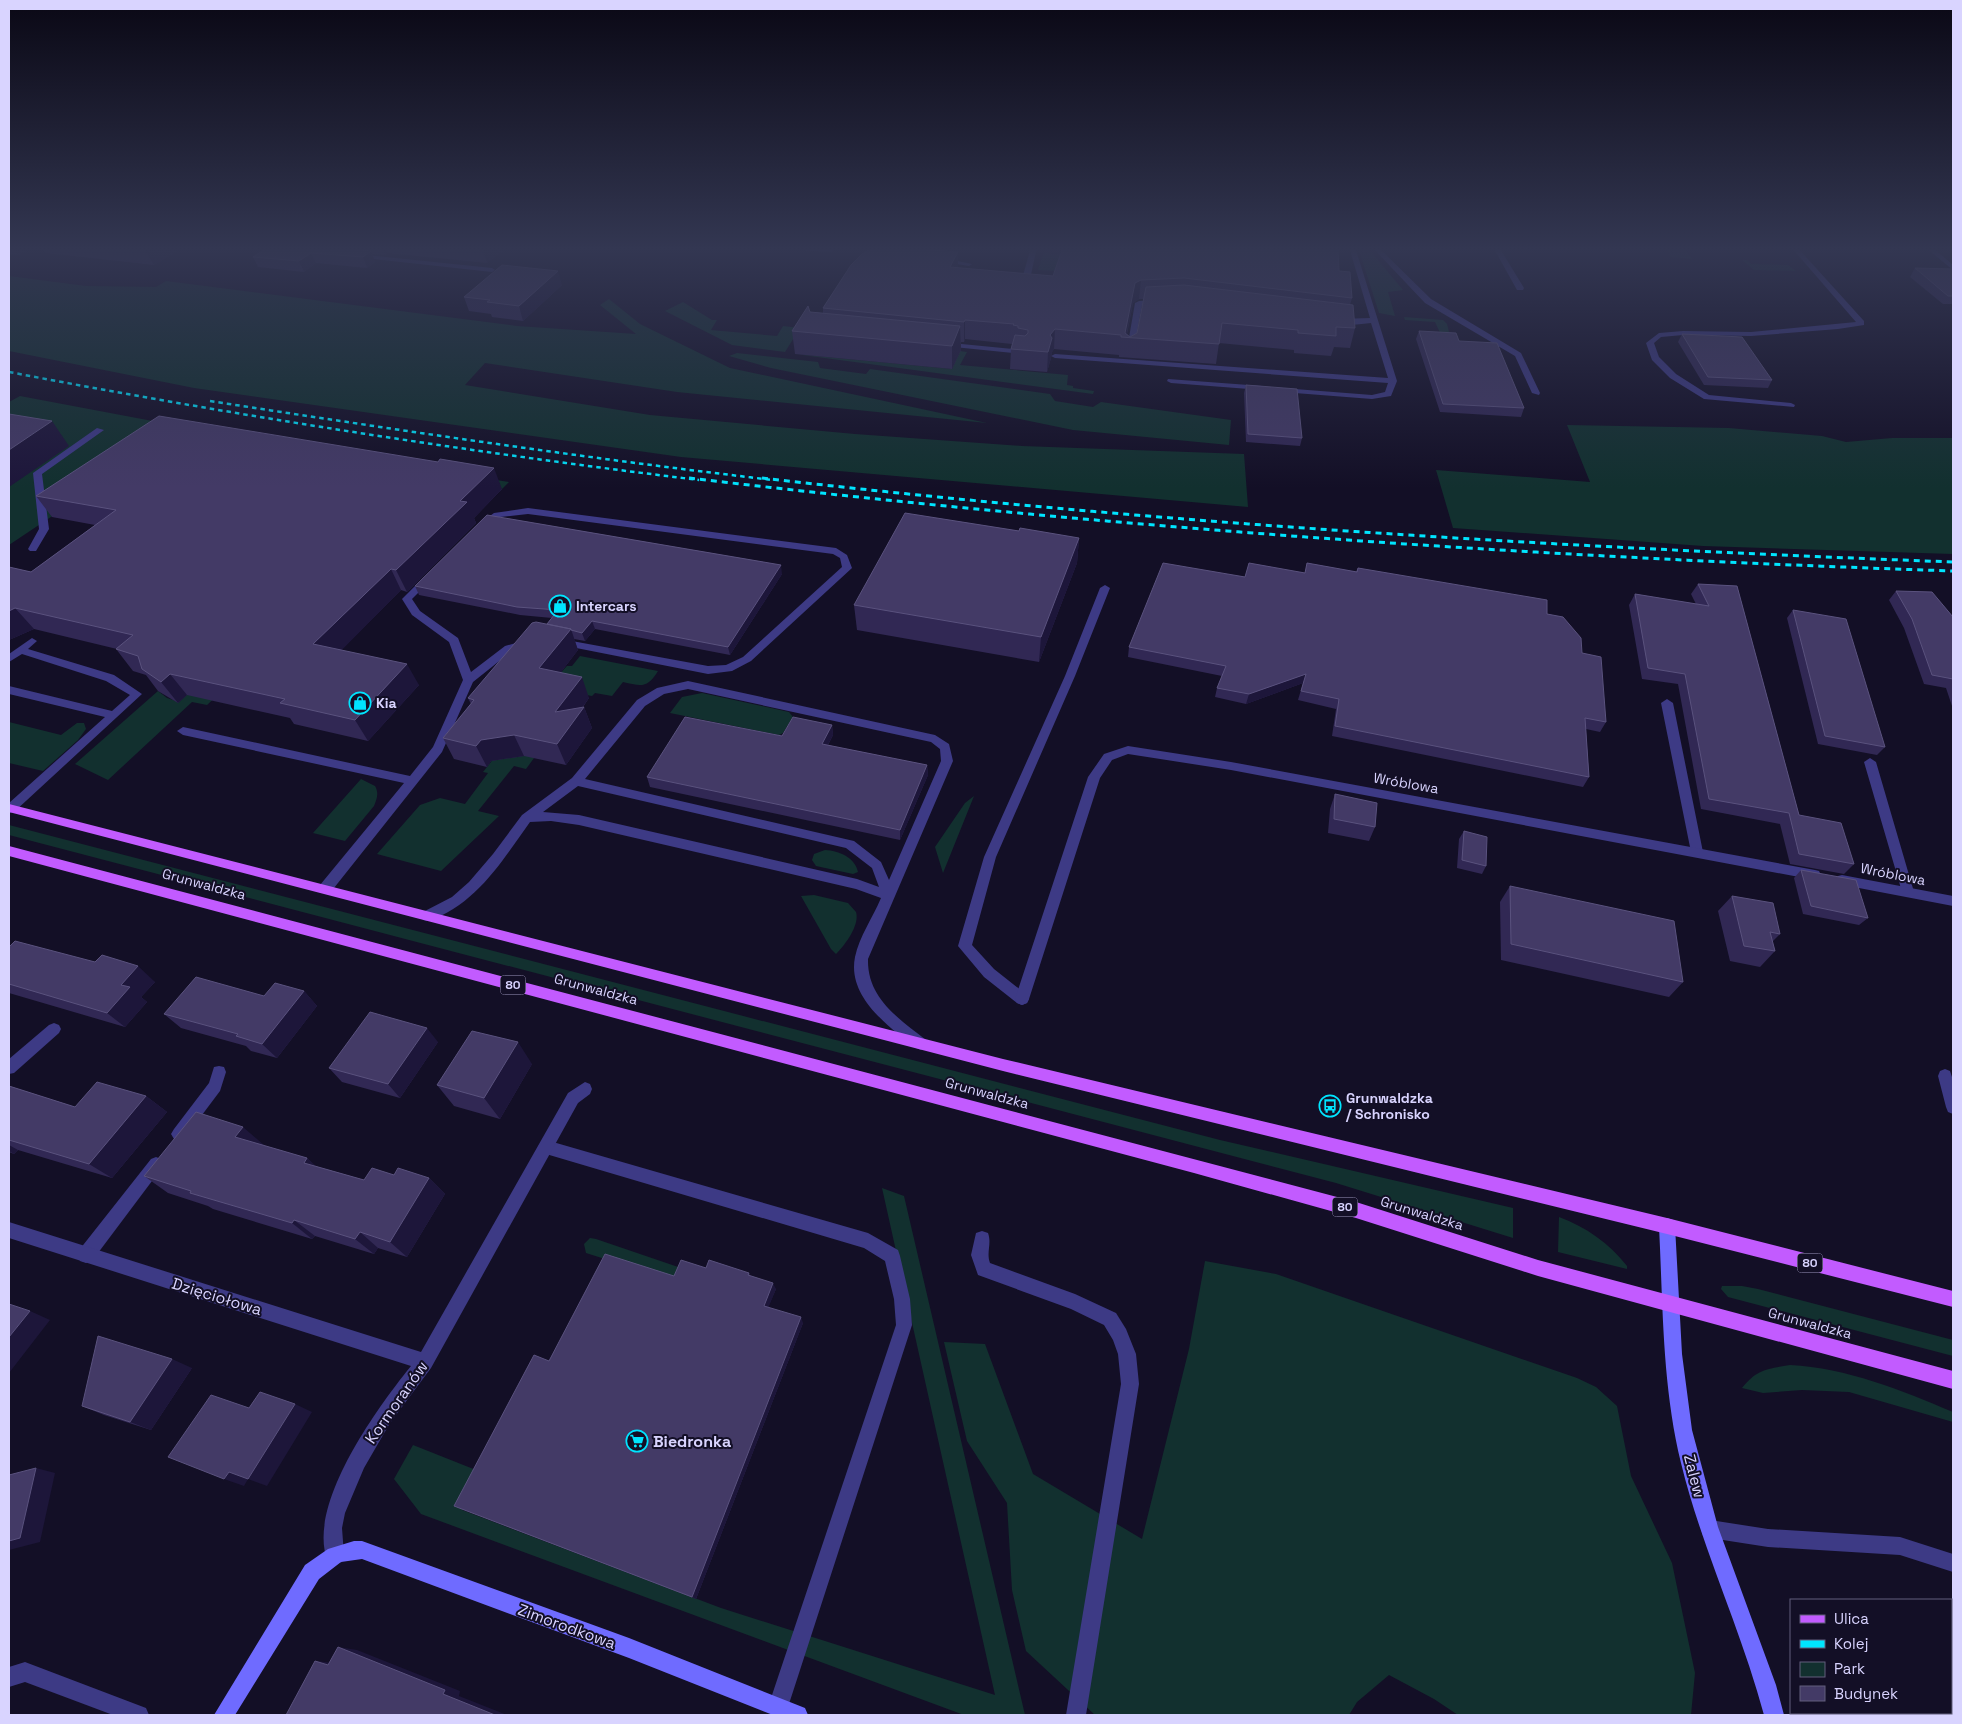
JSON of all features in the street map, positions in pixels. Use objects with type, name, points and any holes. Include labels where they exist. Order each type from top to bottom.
[{"type":"main road","name":"Grunwaldzka","points":[[10,808],[921,1044],[1256,1128],[1667,1226],[1953,1299]]},
{"type":"main road","name":"Grunwaldzka","points":[[9,851],[1356,1210],[1538,1268],[1953,1380]]},
{"type":"street","points":[[1129,353],[1134,327]]},
{"type":"street","points":[[1171,381],[1372,397],[1388,394],[1393,381],[1376,327]]},
{"type":"street","points":[[1472,327],[1518,355],[1536,393]]},
{"type":"street","points":[[1791,405],[1707,397],[1673,376],[1655,358],[1650,342],[1659,335],[1683,333],[1751,334],[1841,327]]},
{"type":"street","points":[[934,343],[1022,352]]},
{"type":"street","points":[[1055,356],[1393,381]]},
{"type":"street","points":[[34,550],[44,529],[37,473],[100,430]]},
{"type":"street","points":[[471,536],[485,521],[497,515],[528,511],[836,551],[844,557],[847,568],[746,659],[728,668],[708,670],[554,640]]},
{"type":"street","points":[[436,571],[407,599],[416,614],[454,640],[468,680]]},
{"type":"street","name":"Wróblowa","points":[[1105,588],[1070,676],[1028,766],[990,857],[965,946],[989,973],[1022,999],[1094,777],[1108,757],[1128,750],[1231,766],[1953,901]]},
{"type":"street","points":[[9,659],[32,640]]},
{"type":"street","points":[[325,889],[438,749],[468,680],[509,648],[535,641]]},
{"type":"street","points":[[10,808],[137,694],[110,678],[20,650]]},
{"type":"street","points":[[428,916],[449,906],[464,895],[480,878],[526,818],[576,781],[641,703],[661,691],[688,685],[935,739],[945,747],[947,761],[861,958],[860,971],[862,982],[886,1016],[921,1044]]},
{"type":"street","points":[[9,690],[113,716]]},
{"type":"street","points":[[1666,703],[1697,852]]},
{"type":"street","points":[[183,731],[414,781]]},
{"type":"street","points":[[1870,762],[1908,892]]},
{"type":"street","points":[[576,781],[850,844],[877,866],[889,895]]},
{"type":"street","points":[[526,818],[551,816],[579,820],[857,884],[889,895]]},
{"type":"street","points":[[9,1068],[54,1029]]},
{"type":"street","points":[[86,1255],[215,1086],[219,1072]]},
{"type":"street","points":[[1945,1076],[1953,1107]]},
{"type":"street","name":"Kormoranów","points":[[335,1555],[333,1536],[341,1496],[360,1456],[394,1400],[425,1362],[573,1098],[585,1089]]},
{"type":"street","points":[[546,1147],[868,1241],[892,1256],[902,1299],[904,1325],[778,1707]]},
{"type":"street","name":"Zalew","points":[[1667,1226],[1676,1390],[1683,1431],[1710,1529],[1766,1685],[1774,1715]]},
{"type":"street","name":"Dzięciołowa","points":[[9,1230],[425,1362]]},
{"type":"street","points":[[982,1239],[980,1256],[984,1269],[1075,1302],[1110,1319],[1120,1335],[1127,1354],[1130,1384],[1076,1715]]},
{"type":"street","points":[[1710,1529],[1768,1538],[1900,1546],[1953,1563]]},
{"type":"street","name":"Zimorodkowa","points":[[335,1555],[349,1549],[362,1550],[629,1648],[798,1715]]},
{"type":"street","points":[[224,1715],[312,1572],[335,1555]]},
{"type":"street","points":[[9,1677],[25,1672],[139,1715]]},
{"type":"green space","points":[[9,327],[539,327],[636,334],[628,327],[647,327],[730,368],[987,423],[677,392],[485,363],[465,385],[650,415],[855,434],[1022,446],[1244,454],[1248,507],[681,457],[194,388],[9,351]]},
{"type":"green space","points":[[697,327],[713,327],[711,330],[777,336],[782,327],[800,328],[785,352],[732,345]]},
{"type":"green space","points":[[1438,327],[1448,327],[1451,340],[1443,339]]},
{"type":"green space","points":[[960,351],[967,352],[960,365],[1068,375],[1067,385],[1073,386],[1073,388],[1094,391],[1093,394],[795,354],[952,369]]},
{"type":"green space","points":[[737,353],[818,362],[820,368],[866,374],[870,369],[1050,394],[1055,401],[1093,407],[1101,402],[1231,420],[1229,445],[1073,430],[771,368],[729,356]]},
{"type":"green space","points":[[20,396],[312,451],[509,482],[500,491],[493,490],[500,483],[480,479],[446,482],[207,705],[192,702],[108,780],[75,764],[158,691],[167,698],[179,702],[378,519],[172,436],[9,545],[9,402]]},
{"type":"green space","points":[[1567,425],[1729,428],[1822,436],[1846,442],[1892,438],[1953,438],[1953,554],[1703,546],[1453,528],[1436,470],[1590,482]]},
{"type":"green space","points":[[580,656],[658,671],[650,681],[643,685],[623,682],[612,696],[595,693],[592,696],[581,694],[526,769],[514,766],[478,811],[499,816],[441,871],[377,854],[420,805],[440,798],[465,804],[488,773],[483,772],[564,669],[567,666],[572,666]]},
{"type":"green space","points":[[702,693],[789,712],[793,717],[783,733],[779,735],[670,713],[682,697]]},
{"type":"green space","points":[[9,722],[61,735],[77,723],[84,723],[86,729],[78,740],[43,771],[9,763]]},
{"type":"green space","points":[[361,779],[375,786],[377,798],[374,806],[345,841],[313,833]]},
{"type":"green space","points":[[974,796],[943,873],[935,847],[965,803]]},
{"type":"green space","points":[[9,825],[1220,1140],[1513,1208],[1513,1238],[1336,1183],[9,835]]},
{"type":"green space","points":[[825,850],[846,856],[854,862],[858,872],[853,874],[816,866],[812,860],[814,854]]},
{"type":"green space","points":[[814,895],[848,903],[856,912],[857,917],[854,929],[836,954],[831,949],[801,896]]},
{"type":"green space","points":[[882,1188],[904,1196],[1025,1715],[964,1715],[421,1514],[394,1479],[413,1445],[481,1472],[462,1510],[721,1608],[995,1695]]},
{"type":"green space","points":[[1559,1217],[1578,1226],[1605,1243],[1627,1266],[1627,1269],[1558,1252]]},
{"type":"green space","points":[[590,1238],[684,1269],[678,1282],[586,1253],[584,1244]]},
{"type":"green space","points":[[1205,1261],[1276,1274],[1577,1378],[1596,1387],[1617,1406],[1631,1476],[1672,1563],[1695,1673],[1691,1715],[1458,1715],[1434,1699],[1389,1675],[1357,1702],[1349,1715],[1095,1715],[1026,1651],[1012,1590],[1007,1503],[967,1441],[944,1342],[985,1344],[1033,1474],[1142,1539],[1189,1349]]},
{"type":"green space","points":[[1722,1286],[1742,1286],[1758,1289],[1953,1340],[1953,1356],[1728,1297],[1721,1289]]},
{"type":"green space","points":[[1790,1365],[1853,1375],[1894,1388],[1953,1412],[1953,1422],[1849,1392],[1802,1390],[1763,1393],[1742,1388],[1758,1373]]},
{"type":"building","points":[[794,327],[959,327],[952,346],[792,331]]},
{"type":"building","points":[[1126,327],[1125,333],[1130,337],[1137,333],[1138,327],[1221,327],[1219,344],[1121,337],[1121,335],[1055,329],[1050,335],[1052,338],[1048,352],[1011,349],[1015,335],[1025,336],[1028,333],[1028,330],[1018,328]]},
{"type":"building","points":[[1270,327],[1336,327],[1336,336],[1298,333],[1298,330]]},
{"type":"building","points":[[1419,331],[1456,333],[1459,341],[1497,343],[1524,408],[1443,404]]},
{"type":"building","points":[[1682,334],[1742,337],[1772,380],[1708,377]]},
{"type":"building","points":[[1246,385],[1297,389],[1302,438],[1248,434]]},
{"type":"building","points":[[9,414],[52,421],[9,450]]},
{"type":"building","points":[[159,416],[438,462],[440,459],[494,468],[460,501],[467,502],[396,570],[391,569],[313,644],[407,664],[355,720],[280,703],[285,699],[170,674],[161,682],[142,669],[138,656],[116,649],[133,635],[15,608],[9,611],[9,567],[31,572],[116,510],[36,496]]},
{"type":"building","points":[[905,513],[1019,531],[1020,528],[1079,538],[1041,637],[854,605]]},
{"type":"building","points":[[487,515],[781,565],[728,647],[592,621],[582,633],[547,624],[558,610],[517,607],[415,586]]},
{"type":"building","points":[[1163,563],[1245,577],[1249,563],[1305,573],[1307,563],[1357,572],[1358,568],[1547,600],[1547,614],[1563,617],[1581,638],[1582,653],[1601,657],[1606,722],[1585,718],[1589,777],[1335,726],[1339,699],[1301,691],[1306,674],[1249,694],[1217,688],[1226,666],[1129,647]]},
{"type":"building","points":[[1698,584],[1737,586],[1799,815],[1841,823],[1854,864],[1799,854],[1789,813],[1709,799],[1685,674],[1648,668],[1635,594],[1709,606]]},
{"type":"building","points":[[1896,591],[1932,592],[1953,617],[1953,679],[1932,675],[1912,619]]},
{"type":"building","points":[[1793,610],[1846,619],[1885,747],[1825,736]]},
{"type":"building","points":[[536,622],[571,629],[539,668],[582,677],[555,712],[584,707],[557,744],[514,735],[481,740],[476,746],[443,738],[474,700],[468,698],[532,623]]},
{"type":"building","points":[[685,717],[782,736],[793,717],[832,725],[822,744],[927,765],[900,830],[647,777]]},
{"type":"building","points":[[1335,794],[1377,803],[1375,827],[1334,819]]},
{"type":"building","points":[[1464,831],[1487,837],[1486,866],[1462,860]]},
{"type":"building","points":[[1801,870],[1856,880],[1868,918],[1811,906]]},
{"type":"building","points":[[1510,886],[1674,921],[1683,982],[1511,944]]},
{"type":"building","points":[[1732,896],[1773,903],[1780,934],[1770,932],[1775,951],[1744,946]]},
{"type":"building","points":[[15,941],[95,962],[102,955],[138,966],[121,985],[130,987],[107,1013],[9,984],[9,947]]},
{"type":"building","points":[[196,977],[264,996],[275,983],[304,991],[262,1044],[236,1036],[238,1034],[164,1014]]},
{"type":"building","points":[[370,1012],[427,1028],[388,1084],[329,1068]]},
{"type":"building","points":[[472,1031],[518,1042],[484,1098],[437,1085]]},
{"type":"building","points":[[97,1082],[146,1096],[89,1164],[9,1140],[9,1086],[75,1107]]},
{"type":"building","points":[[196,1112],[243,1127],[235,1137],[307,1158],[304,1163],[364,1180],[372,1168],[394,1175],[398,1168],[429,1178],[390,1242],[360,1232],[355,1239],[294,1220],[292,1223],[190,1193],[191,1191],[144,1176]]},
{"type":"building","name":"Biedronka","points":[[605,1254],[674,1276],[681,1260],[706,1268],[709,1260],[773,1283],[764,1306],[801,1317],[692,1597],[454,1506],[534,1355],[549,1361]]},
{"type":"building","points":[[9,1304],[30,1311],[9,1337]]},
{"type":"building","points":[[98,1336],[172,1359],[130,1422],[82,1406]]},
{"type":"building","points":[[260,1392],[295,1404],[248,1479],[229,1472],[224,1479],[168,1457],[211,1395],[249,1408]]},
{"type":"building","points":[[36,1468],[20,1538],[9,1541],[9,1475]]},
{"type":"building","points":[[338,1647],[445,1690],[443,1694],[495,1715],[286,1715],[315,1661],[328,1665]]},
{"type":"railway","points":[[9,372],[181,404],[353,432],[526,458],[699,480]]},
{"type":"railway","points":[[210,401],[491,443],[773,480]]},
{"type":"railway","points":[[689,478],[1004,512],[1320,538],[1636,558],[1953,571]]},
{"type":"railway","points":[[762,478],[1059,508],[1357,532],[1655,549],[1953,562]]},
{"type":"place","name":"Intercars","points":[[560,606]]},
{"type":"place","name":"Kia","points":[[360,703]]},
{"type":"place","name":"Grunwaldzka / Schronisko","points":[[1330,1106]]},
{"type":"place","name":"Biedronka","points":[[637,1441]]}]
